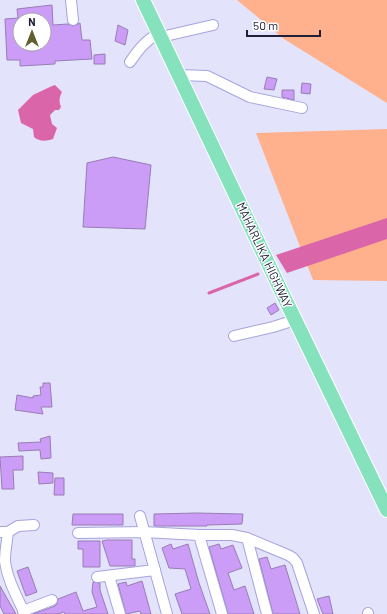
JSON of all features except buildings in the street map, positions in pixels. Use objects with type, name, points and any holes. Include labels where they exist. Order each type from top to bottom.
[{"type":"highway","name":"MAHARLIKA HIGHWAY","points":[[143,0],[387,510]]},
{"type":"street","points":[[71,0],[73,20]]},
{"type":"street","points":[[130,62],[148,40],[160,35],[213,25]]},
{"type":"street","points":[[179,75],[207,76],[250,97],[302,108]]},
{"type":"street","points":[[234,336],[273,328],[295,320]]},
{"type":"street","points":[[140,516],[167,614]]},
{"type":"street","points":[[34,525],[18,526],[4,532],[6,568],[24,613],[52,600]]},
{"type":"street","points":[[78,533],[144,532],[232,535],[246,538],[293,558],[297,563],[314,614]]},
{"type":"street","points":[[199,535],[222,614]]},
{"type":"street","points":[[246,538],[267,614]]},
{"type":"street","points":[[97,577],[155,570]]},
{"type":"street","points":[[109,576],[120,614]]},
{"type":"shaded area","points":[[237,0],[387,0],[387,103],[284,39]]},
{"type":"shaded area","points":[[55,85],[62,92],[60,96],[61,107],[59,110],[55,110],[50,115],[52,124],[57,128],[53,139],[45,141],[36,139],[34,137],[33,129],[21,123],[18,110],[33,95]]},
{"type":"shaded area","points":[[387,129],[387,281],[313,280],[256,133]]},
{"type":"shaded area","points":[[387,218],[387,239],[287,273],[276,255]]},
{"type":"waterway","points":[[209,293],[258,274]]}]
